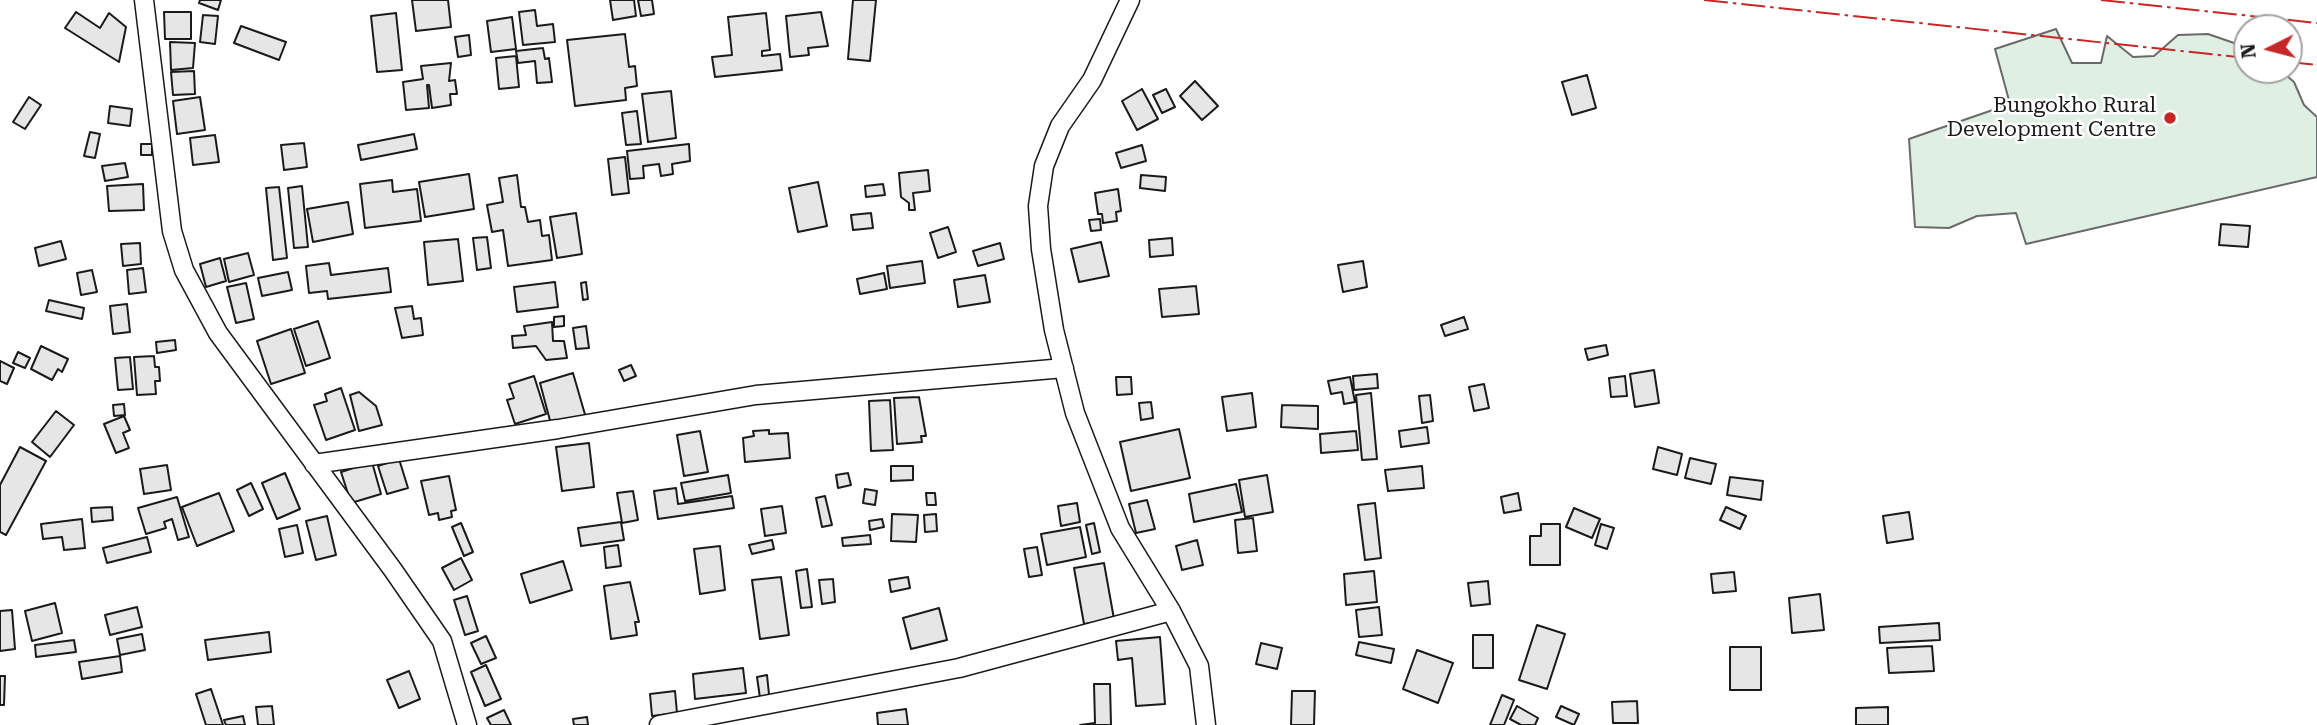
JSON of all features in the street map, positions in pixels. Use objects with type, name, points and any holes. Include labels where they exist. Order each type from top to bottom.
[{"type":"street","points":[[144,0],[172,232],[184,270],[218,333],[442,641],[467,725]]},
{"type":"street","points":[[1130,0],[1092,80],[1060,126],[1044,166],[1038,206],[1041,249],[1054,330],[1075,413],[1120,528],[1171,611],[1199,666],[1206,725]]},
{"type":"street","points":[[314,464],[558,429],[755,395],[1065,369]]},
{"type":"street","points":[[659,725],[946,671],[1171,611]]},
{"type":"green space","name":"Bungokho Rural Development Centre","points":[[2056,29],[2072,63],[2101,63],[2107,36],[2133,57],[2154,56],[2178,35],[2208,34],[2233,43],[2233,84],[2295,84],[2304,105],[2317,117],[2317,177],[2026,244],[2016,213],[1977,216],[1949,228],[1915,227],[1909,139],[2010,104],[1995,49]]},
{"type":"building","points":[[200,0],[221,0],[218,10],[199,3]]},
{"type":"building","points":[[412,0],[448,0],[451,27],[416,31]]},
{"type":"building","points":[[610,0],[634,0],[636,16],[613,20]]},
{"type":"building","points":[[638,0],[652,0],[654,14],[641,16]]},
{"type":"building","points":[[853,0],[876,0],[870,61],[848,59]]},
{"type":"building","points":[[535,10],[537,26],[553,24],[555,42],[523,45],[519,12]]},
{"type":"building","points":[[76,12],[100,28],[109,13],[126,27],[119,62],[65,28]]},
{"type":"building","points":[[164,12],[191,12],[191,39],[165,39]]},
{"type":"building","points":[[821,12],[828,46],[808,48],[809,55],[790,57],[786,16]]},
{"type":"building","points":[[396,13],[402,70],[377,72],[371,16]]},
{"type":"building","points":[[766,13],[770,50],[762,51],[762,56],[780,54],[782,70],[715,77],[712,57],[732,55],[728,17]]},
{"type":"building","points":[[203,15],[218,16],[215,44],[200,42]]},
{"type":"building","points":[[512,17],[516,49],[491,52],[487,21]]},
{"type":"building","points":[[241,26],[286,42],[279,60],[234,43]]},
{"type":"building","points":[[625,34],[629,67],[635,66],[637,86],[625,88],[626,100],[575,106],[567,40]]},
{"type":"building","points":[[469,35],[471,55],[458,57],[455,37]]},
{"type":"building","points":[[170,42],[195,43],[193,68],[171,70]]},
{"type":"building","points":[[543,48],[545,59],[549,58],[552,82],[537,83],[535,61],[518,63],[516,51]]},
{"type":"building","points":[[516,56],[519,87],[499,89],[496,58]]},
{"type":"building","points":[[451,63],[449,81],[455,80],[457,94],[450,94],[451,105],[432,108],[427,85],[429,108],[406,110],[403,82],[423,79],[421,66]]},
{"type":"building","points":[[194,71],[195,94],[173,95],[171,72]]},
{"type":"building","points":[[1587,75],[1596,108],[1572,115],[1562,82]]},
{"type":"building","points":[[1195,81],[1218,106],[1202,120],[1180,96]]},
{"type":"building","points":[[1142,89],[1158,119],[1137,130],[1122,101]]},
{"type":"building","points":[[1166,89],[1175,107],[1162,113],[1153,95]]},
{"type":"building","points":[[671,91],[676,138],[648,142],[642,94]]},
{"type":"building","points":[[29,97],[41,105],[25,129],[13,122]]},
{"type":"building","points":[[200,97],[205,130],[177,134],[173,101]]},
{"type":"building","points":[[110,106],[132,109],[130,126],[108,123]]},
{"type":"building","points":[[637,111],[641,144],[626,145],[622,113]]},
{"type":"building","points":[[90,132],[100,134],[95,158],[84,156]]},
{"type":"building","points":[[414,134],[417,149],[361,160],[358,145]]},
{"type":"building","points":[[215,135],[219,162],[193,165],[190,138]]},
{"type":"building","points":[[304,143],[307,167],[284,170],[281,145]]},
{"type":"building","points":[[141,144],[152,144],[152,155],[141,155]]},
{"type":"building","points":[[689,144],[690,161],[672,164],[673,174],[661,176],[659,164],[643,166],[644,178],[630,179],[627,151]]},
{"type":"building","points":[[1142,145],[1146,161],[1121,168],[1116,153]]},
{"type":"building","points":[[625,157],[629,193],[612,195],[608,159]]},
{"type":"building","points":[[125,163],[128,177],[105,181],[102,166]]},
{"type":"building","points":[[928,170],[930,191],[913,193],[915,210],[909,210],[909,203],[901,197],[899,173]]},
{"type":"building","points":[[469,174],[474,209],[425,217],[419,182]]},
{"type":"building","points":[[517,175],[521,207],[525,207],[528,222],[540,220],[542,236],[549,235],[552,260],[508,266],[503,230],[492,232],[487,205],[503,202],[499,178]]},
{"type":"building","points":[[1141,175],[1166,177],[1165,191],[1140,188]]},
{"type":"building","points":[[392,180],[393,192],[417,189],[421,221],[365,228],[360,184]]},
{"type":"building","points":[[818,182],[827,226],[798,232],[789,188]]},
{"type":"building","points":[[143,184],[144,210],[109,211],[107,186]]},
{"type":"building","points":[[883,184],[885,195],[866,197],[865,186]]},
{"type":"building","points":[[302,186],[308,247],[294,248],[288,188]]},
{"type":"building","points":[[279,187],[287,258],[273,260],[266,188]]},
{"type":"building","points":[[1118,189],[1121,211],[1116,212],[1117,221],[1103,223],[1102,214],[1098,214],[1095,193]]},
{"type":"building","points":[[348,202],[353,234],[313,242],[307,209]]},
{"type":"building","points":[[576,213],[582,254],[557,258],[550,217]]},
{"type":"building","points":[[871,213],[873,228],[853,230],[851,215]]},
{"type":"building","points":[[1100,219],[1101,230],[1091,231],[1089,220]]},
{"type":"building","points":[[2221,224],[2250,226],[2248,247],[2219,245]]},
{"type":"building","points":[[948,227],[956,252],[938,258],[930,233]]},
{"type":"building","points":[[487,237],[491,268],[477,270],[473,238]]},
{"type":"building","points":[[1172,238],[1173,255],[1150,257],[1149,240]]},
{"type":"building","points":[[458,239],[463,281],[428,285],[424,242]]},
{"type":"building","points":[[61,241],[66,259],[39,266],[35,248]]},
{"type":"building","points":[[1101,242],[1109,276],[1079,282],[1071,249]]},
{"type":"building","points":[[140,243],[141,264],[123,266],[121,244]]},
{"type":"building","points":[[1000,243],[1004,259],[978,266],[973,251]]},
{"type":"building","points":[[248,253],[254,275],[229,282],[224,259]]},
{"type":"building","points":[[220,258],[226,281],[206,287],[200,264]]},
{"type":"building","points":[[922,261],[925,283],[890,288],[887,266]]},
{"type":"building","points":[[1363,261],[1367,287],[1343,292],[1338,265]]},
{"type":"building","points":[[329,263],[331,275],[388,268],[391,292],[328,299],[327,291],[309,293],[306,266]]},
{"type":"building","points":[[143,268],[146,292],[129,294],[127,270]]},
{"type":"building","points":[[92,270],[97,292],[81,295],[77,273]]},
{"type":"building","points":[[288,272],[292,290],[262,296],[258,278]]},
{"type":"building","points":[[884,273],[887,289],[860,294],[857,279]]},
{"type":"building","points":[[985,275],[990,302],[958,307],[954,280]]},
{"type":"building","points":[[555,282],[558,307],[517,312],[514,287]]},
{"type":"building","points":[[586,282],[588,299],[583,300],[581,283]]},
{"type":"building","points":[[246,283],[254,319],[236,323],[227,287]]},
{"type":"building","points":[[1196,286],[1199,314],[1162,317],[1159,289]]},
{"type":"building","points":[[49,300],[84,308],[82,319],[46,311]]},
{"type":"building","points":[[127,304],[130,332],[113,334],[110,306]]},
{"type":"building","points":[[412,306],[414,319],[421,318],[423,335],[402,338],[395,308]]},
{"type":"building","points":[[564,316],[564,326],[554,327],[554,317]]},
{"type":"building","points":[[1464,317],[1468,329],[1445,336],[1441,325]]},
{"type":"building","points":[[318,321],[330,358],[306,366],[294,329]]},
{"type":"building","points":[[552,322],[553,341],[564,341],[567,358],[546,360],[536,346],[513,348],[512,336],[526,335],[524,326]]},
{"type":"building","points":[[586,326],[589,348],[576,349],[573,328]]},
{"type":"building","points":[[291,329],[305,373],[271,384],[257,341]]},
{"type":"building","points":[[175,340],[176,350],[157,353],[156,342]]},
{"type":"building","points":[[1606,345],[1608,355],[1588,360],[1585,349]]},
{"type":"building","points":[[41,346],[68,359],[62,372],[58,369],[52,380],[31,369]]},
{"type":"building","points":[[18,352],[30,358],[25,368],[13,363]]},
{"type":"building","points":[[154,356],[155,367],[159,367],[160,381],[155,381],[156,394],[137,395],[134,357]]},
{"type":"building","points":[[130,357],[133,389],[118,390],[115,358]]},
{"type":"building","points":[[0,361],[14,368],[7,384],[0,381]]},
{"type":"building","points":[[631,365],[636,376],[624,381],[619,370]]},
{"type":"building","points":[[1654,370],[1659,403],[1635,407],[1630,374]]},
{"type":"building","points":[[573,373],[586,418],[552,428],[540,383]]},
{"type":"building","points":[[1377,374],[1378,388],[1354,390],[1353,376]]},
{"type":"building","points":[[534,376],[546,414],[515,424],[507,400],[514,398],[509,384]]},
{"type":"building","points":[[1625,376],[1627,396],[1611,397],[1609,378]]},
{"type":"building","points":[[1116,377],[1131,377],[1132,394],[1117,395]]},
{"type":"building","points":[[1350,377],[1355,402],[1344,404],[1342,392],[1331,394],[1328,381]]},
{"type":"building","points":[[1484,384],[1489,408],[1474,411],[1469,387]]},
{"type":"building","points":[[341,388],[355,430],[326,440],[314,405],[327,401],[325,394]]},
{"type":"building","points":[[359,392],[376,406],[382,425],[359,431],[350,395]]},
{"type":"building","points":[[1252,393],[1256,427],[1227,431],[1222,397]]},
{"type":"building","points":[[1371,393],[1377,459],[1362,460],[1356,395]]},
{"type":"building","points":[[1430,395],[1433,421],[1422,423],[1419,396]]},
{"type":"building","points":[[919,397],[926,436],[921,436],[922,442],[897,444],[894,398]]},
{"type":"building","points":[[890,400],[893,450],[871,451],[869,401]]},
{"type":"building","points":[[1151,402],[1153,418],[1141,420],[1139,403]]},
{"type":"building","points":[[124,404],[125,415],[114,416],[113,405]]},
{"type":"building","points":[[1282,405],[1318,406],[1318,429],[1281,427]]},
{"type":"building","points":[[56,411],[74,425],[50,457],[32,442]]},
{"type":"building","points":[[124,416],[130,430],[123,433],[129,448],[116,453],[104,424]]},
{"type":"building","points":[[1427,427],[1429,443],[1401,447],[1399,431]]},
{"type":"building","points":[[1179,429],[1190,478],[1131,491],[1120,442]]},
{"type":"building","points":[[769,430],[769,434],[788,433],[790,458],[745,462],[743,438],[754,436],[753,431]]},
{"type":"building","points":[[700,431],[708,472],[684,476],[677,435]]},
{"type":"building","points":[[1356,431],[1358,450],[1321,453],[1320,434]]},
{"type":"building","points":[[589,443],[594,487],[562,491],[556,447]]},
{"type":"building","points":[[20,447],[46,461],[6,535],[0,532],[0,485]]},
{"type":"building","points":[[1658,447],[1682,454],[1677,475],[1653,469]]},
{"type":"building","points":[[1690,458],[1716,464],[1711,484],[1685,478]]},
{"type":"building","points":[[399,459],[408,488],[387,494],[378,466]]},
{"type":"building","points":[[372,462],[381,494],[351,503],[341,472]]},
{"type":"building","points":[[167,465],[171,490],[144,494],[140,469]]},
{"type":"building","points":[[891,466],[913,466],[913,480],[891,481]]},
{"type":"building","points":[[1422,466],[1424,488],[1388,491],[1385,470]]},
{"type":"building","points":[[285,473],[300,509],[277,519],[262,483]]},
{"type":"building","points":[[848,473],[851,485],[838,488],[836,475]]},
{"type":"building","points":[[728,475],[731,493],[685,501],[681,483]]},
{"type":"building","points":[[1267,475],[1273,512],[1245,517],[1239,480]]},
{"type":"building","points":[[449,476],[456,510],[451,511],[452,517],[439,520],[438,513],[429,515],[421,481]]},
{"type":"building","points":[[1730,477],[1763,481],[1761,500],[1727,495]]},
{"type":"building","points":[[251,483],[263,509],[249,516],[237,490]]},
{"type":"building","points":[[1236,484],[1242,512],[1194,522],[1189,494]]},
{"type":"building","points":[[676,488],[678,504],[732,496],[734,508],[658,519],[654,491]]},
{"type":"building","points":[[865,489],[877,491],[875,505],[863,503]]},
{"type":"building","points":[[633,491],[638,520],[622,523],[617,493]]},
{"type":"building","points":[[219,493],[234,531],[197,546],[182,507]]},
{"type":"building","points":[[926,493],[935,493],[936,505],[927,505]]},
{"type":"building","points":[[1518,493],[1521,510],[1504,513],[1501,497]]},
{"type":"building","points":[[825,496],[832,525],[822,527],[816,498]]},
{"type":"building","points":[[177,497],[189,537],[178,540],[172,519],[164,522],[166,528],[146,534],[138,508]]},
{"type":"building","points":[[1147,500],[1155,529],[1136,533],[1129,504]]},
{"type":"building","points":[[1077,503],[1080,522],[1061,526],[1058,506]]},
{"type":"building","points":[[1375,503],[1381,558],[1365,560],[1358,505]]},
{"type":"building","points":[[782,506],[786,533],[765,536],[761,509]]},
{"type":"building","points":[[112,507],[113,520],[92,522],[91,508]]},
{"type":"building","points":[[1726,507],[1746,516],[1740,529],[1720,520]]},
{"type":"building","points":[[1574,508],[1600,519],[1592,538],[1566,527]]},
{"type":"building","points":[[1909,512],[1913,539],[1887,543],[1883,516]]},
{"type":"building","points":[[892,514],[918,515],[916,542],[891,541]]},
{"type":"building","points":[[936,514],[937,531],[925,532],[924,515]]},
{"type":"building","points":[[327,516],[336,555],[316,560],[306,521]]},
{"type":"building","points":[[1253,518],[1257,551],[1238,553],[1235,520]]},
{"type":"building","points":[[82,519],[85,548],[64,550],[62,537],[43,539],[41,524]]},
{"type":"building","points":[[882,519],[884,527],[870,530],[869,521]]},
{"type":"building","points":[[621,522],[624,540],[581,546],[578,528]]},
{"type":"building","points":[[461,523],[473,552],[464,556],[452,527]]},
{"type":"building","points":[[1094,523],[1100,552],[1092,554],[1086,525]]},
{"type":"building","points":[[1541,524],[1560,524],[1560,565],[1530,565],[1530,536],[1541,536]]},
{"type":"building","points":[[1601,524],[1614,528],[1607,549],[1595,545]]},
{"type":"building","points":[[297,525],[303,553],[285,557],[279,529]]},
{"type":"building","points":[[1080,527],[1086,557],[1047,565],[1041,534]]},
{"type":"building","points":[[870,535],[871,544],[843,546],[842,538]]},
{"type":"building","points":[[147,537],[151,552],[107,563],[103,548]]},
{"type":"building","points":[[772,540],[774,549],[752,554],[749,545]]},
{"type":"building","points":[[1197,540],[1203,565],[1182,570],[1176,546]]},
{"type":"building","points":[[618,545],[621,566],[606,568],[604,547]]},
{"type":"building","points":[[720,546],[725,590],[700,594],[694,549]]},
{"type":"building","points":[[1037,547],[1042,575],[1029,577],[1024,549]]},
{"type":"building","points":[[461,558],[472,580],[454,590],[442,568]]},
{"type":"building","points":[[563,561],[572,590],[530,603],[521,574]]},
{"type":"building","points":[[1104,563],[1114,619],[1084,624],[1074,568]]},
{"type":"building","points":[[807,569],[812,607],[801,608],[796,571]]},
{"type":"building","points":[[1374,571],[1377,602],[1346,605],[1344,574]]},
{"type":"building","points":[[1734,572],[1736,591],[1713,593],[1711,574]]},
{"type":"building","points":[[781,577],[789,635],[760,639],[752,580]]},
{"type":"building","points":[[908,577],[910,588],[891,592],[889,580]]},
{"type":"building","points":[[833,579],[835,602],[822,604],[819,580]]},
{"type":"building","points":[[1488,581],[1490,604],[1471,606],[1468,583]]},
{"type":"building","points":[[630,582],[639,622],[635,622],[637,635],[611,639],[604,586]]},
{"type":"building","points":[[1820,594],[1824,630],[1792,633],[1789,598]]},
{"type":"building","points":[[467,596],[478,631],[465,635],[454,600]]},
{"type":"building","points":[[55,603],[62,633],[32,641],[25,611]]},
{"type":"building","points":[[137,607],[142,627],[110,635],[105,615]]},
{"type":"building","points":[[1379,607],[1382,635],[1359,637],[1356,610]]},
{"type":"building","points":[[939,608],[947,640],[911,649],[903,618]]},
{"type":"building","points":[[12,610],[15,649],[0,651],[0,611]]},
{"type":"building","points":[[1939,623],[1940,640],[1880,643],[1879,627]]},
{"type":"building","points":[[1537,625],[1565,634],[1547,689],[1519,680]]},
{"type":"building","points":[[269,632],[271,652],[208,660],[205,640]]},
{"type":"building","points":[[142,634],[145,650],[120,655],[117,639]]},
{"type":"building","points":[[1473,635],[1493,635],[1493,668],[1473,668]]},
{"type":"building","points":[[486,636],[496,658],[481,664],[471,643]]},
{"type":"building","points":[[1160,637],[1165,704],[1136,706],[1132,658],[1118,660],[1116,641]]},
{"type":"building","points":[[74,640],[76,652],[36,657],[35,645]]},
{"type":"building","points":[[1359,642],[1394,649],[1391,663],[1356,655]]},
{"type":"building","points":[[1261,643],[1282,648],[1277,669],[1256,664]]},
{"type":"building","points":[[1932,646],[1934,671],[1889,673],[1887,648]]},
{"type":"building","points":[[1730,647],[1761,647],[1761,690],[1730,690]]},
{"type":"building","points":[[1417,650],[1453,663],[1438,703],[1403,689]]},
{"type":"building","points":[[120,656],[122,672],[82,679],[79,662]]},
{"type":"building","points":[[486,665],[501,699],[485,706],[471,672]]},
{"type":"building","points":[[743,668],[746,693],[695,699],[693,674]]},
{"type":"building","points":[[409,671],[420,699],[399,708],[387,680]]},
{"type":"building","points":[[767,675],[770,704],[761,705],[757,677]]},
{"type":"building","points":[[0,676],[5,676],[4,705],[0,705]]},
{"type":"building","points":[[1094,684],[1110,684],[1111,725],[1080,725],[1095,723]]},
{"type":"building","points":[[211,689],[223,725],[206,725],[196,694]]},
{"type":"building","points":[[675,691],[677,713],[652,716],[650,694]]},
{"type":"building","points":[[1292,691],[1315,691],[1314,725],[1291,725]]},
{"type":"building","points":[[1502,695],[1514,700],[1504,725],[1490,725]]},
{"type":"building","points":[[1637,701],[1638,723],[1613,723],[1612,702]]},
{"type":"building","points":[[272,706],[274,725],[258,725],[256,707]]},
{"type":"building","points":[[1517,706],[1538,718],[1535,725],[1521,725],[1510,719]]},
{"type":"building","points":[[1561,706],[1579,714],[1574,725],[1556,717]]},
{"type":"building","points":[[1888,707],[1888,725],[1856,725],[1856,708]]},
{"type":"building","points":[[906,709],[908,725],[878,725],[877,713]]},
{"type":"building","points":[[504,710],[511,725],[491,725],[487,718]]},
{"type":"building","points":[[243,716],[245,725],[226,725],[224,720]]},
{"type":"building","points":[[587,717],[588,725],[574,725],[573,719]]},
{"type":"power","points":[[1704,0],[2233,57]]},
{"type":"power","points":[[2101,0],[2317,23]]},
{"type":"power","points":[[2303,64],[2317,65]]},
{"type":"place","name":"Bungokho Rural Development Centre","points":[[2170,118]]}]
